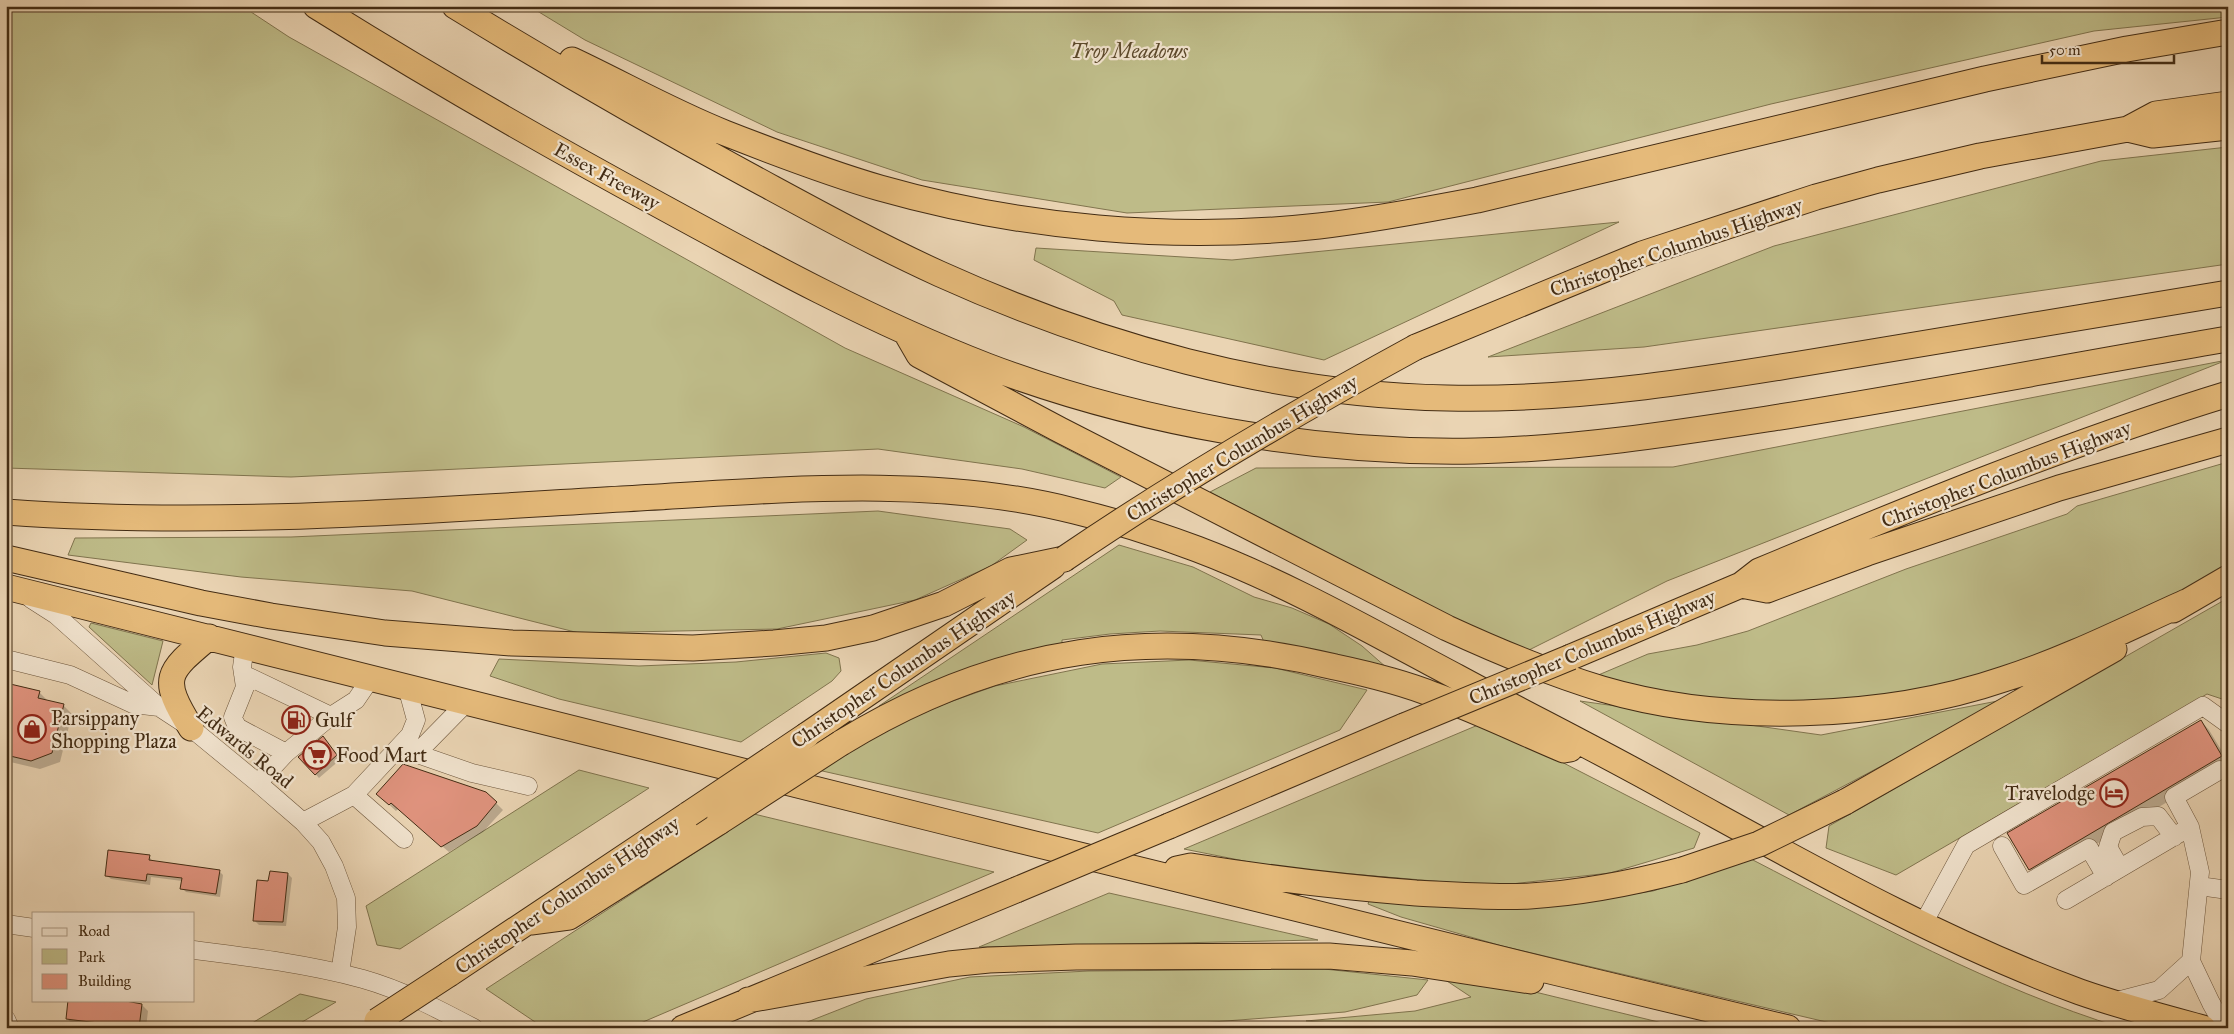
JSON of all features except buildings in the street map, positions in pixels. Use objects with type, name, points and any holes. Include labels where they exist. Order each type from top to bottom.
[{"type":"highway","name":"Essex Freeway","points":[[316,6],[411,65],[585,164],[790,276],[906,332],[991,367],[1061,391],[1182,421],[1276,438],[1390,450],[1474,451],[1562,447],[1644,438],[1812,412],[2228,339]]},
{"type":"highway","points":[[458,8],[564,56],[676,112],[724,132],[880,188],[1010,217],[1094,227],[1178,232],[1299,228],[1396,216],[1477,200],[1985,79],[2127,49],[2228,32]]},
{"type":"highway","points":[[458,8],[638,116],[847,229],[940,274],[1018,307],[1123,343],[1194,362],[1278,381],[1386,395],[1498,399],[1643,387],[1790,366],[2228,293]]},
{"type":"highway","points":[[2128,129],[2156,114],[2228,104]]},
{"type":"highway","name":"Christopher Columbus Highway","points":[[372,1024],[689,814],[1064,559],[1184,480],[1287,419],[1416,347],[1642,254],[1816,197],[1878,180],[1980,156],[2128,129],[2153,135],[2228,127]]},
{"type":"highway","points":[[906,332],[919,355],[1060,430],[1447,628],[1498,651],[1602,689],[1648,700],[1708,709],[1769,712],[1829,712],[1908,703],[1955,694],[2004,680],[2058,659],[2186,602]]},
{"type":"highway","name":"Christopher Columbus Highway","points":[[683,1028],[1571,657],[1741,584],[1759,571],[1988,478],[2131,426],[2228,394]]},
{"type":"highway","points":[[1741,584],[1767,590],[1876,550],[2059,488],[2228,440]]},
{"type":"highway","points":[[12,511],[85,516],[230,520],[846,489],[956,492],[1008,498],[1074,511],[1199,549],[1238,566],[1403,647],[1923,924],[2082,993],[2203,1028]]},
{"type":"highway","points":[[6,558],[227,608],[385,633],[512,643],[693,648],[774,644],[826,638],[873,628],[944,604],[1011,570],[1064,559]]},
{"type":"highway","points":[[1158,874],[1191,866],[1335,887],[1530,896],[1598,888],[1648,879],[1682,870],[1759,844],[1845,802],[2098,659],[2186,602],[2228,578]]},
{"type":"highway","points":[[6,587],[210,636],[371,678],[1158,874],[1788,1028]]},
{"type":"highway","points":[[191,728],[173,696],[173,675],[186,656],[210,636]]},
{"type":"highway","points":[[526,922],[569,917],[841,743],[882,718],[915,701],[992,673],[1038,660],[1073,653],[1132,646],[1172,645],[1229,648],[1268,653],[1353,671],[1434,694],[1564,750],[1591,746]]},
{"type":"highway","points":[[748,1000],[950,964],[1029,958],[1296,955],[1412,963],[1529,982],[1554,972]]},
{"type":"street","name":"Edwards Road","points":[[6,587],[42,604],[56,615],[160,707],[191,728],[258,783],[302,822],[320,842],[330,858],[346,898],[347,927],[340,973]]},
{"type":"street","points":[[245,646],[243,674],[245,687],[233,717],[237,727],[286,753]]},
{"type":"street","points":[[6,659],[70,675],[133,704],[160,707]]},
{"type":"street","points":[[243,674],[331,716]]},
{"type":"street","points":[[258,783],[286,753],[331,716],[356,700],[371,678]]},
{"type":"street","points":[[407,686],[416,720],[410,735],[408,751]]},
{"type":"street","points":[[302,822],[354,795],[468,701]]},
{"type":"street","points":[[1923,924],[1966,845],[2203,706],[2228,724]]},
{"type":"street","points":[[408,751],[472,773],[528,786]]},
{"type":"street","points":[[2220,770],[2174,797],[2190,827],[2200,872],[2191,961],[2211,1003],[2226,1028]]},
{"type":"street","points":[[354,795],[404,840]]},
{"type":"street","points":[[2113,873],[2108,847],[2113,832],[2142,817],[2158,816],[2174,837]]},
{"type":"street","points":[[2066,900],[2190,827]]},
{"type":"street","points":[[2002,846],[2024,885],[2089,848],[2113,873]]},
{"type":"street","points":[[2199,886],[2228,890]]},
{"type":"street","points":[[6,924],[32,928]]},
{"type":"street","points":[[195,950],[340,973],[384,986],[430,1004],[474,1028]]},
{"type":"street","points":[[2113,1002],[2159,990],[2191,961]]},
{"type":"street","points":[[6,1019],[10,1028]]},
{"type":"green space","points":[[6,6],[242,6],[289,37],[845,348],[1024,427],[1121,477],[1105,488],[1022,469],[878,449],[291,477],[6,468]]},
{"type":"green space","name":"Troy Meadows","points":[[529,6],[2228,6],[2228,17],[2094,31],[1771,104],[1388,202],[1127,213],[922,180],[777,132],[585,40]]},
{"type":"green space","points":[[2228,147],[2228,264],[1644,347],[1488,357],[1774,246],[2101,161]]},
{"type":"green space","points":[[1619,222],[1324,360],[1122,315],[1114,301],[1034,260],[1036,248],[1232,260]]},
{"type":"green space","points":[[2227,360],[1667,581],[1521,654],[1210,492],[1256,468],[1673,467]]},
{"type":"green space","points":[[2228,462],[2228,567],[2087,638],[1932,691],[1834,702],[1757,704],[1684,697],[1596,676],[1648,654],[1697,645],[1748,631],[1906,569],[2067,514],[2077,506]]},
{"type":"green space","points":[[878,511],[1010,529],[1027,540],[991,566],[915,600],[777,629],[579,633],[412,591],[241,577],[68,555],[75,538],[291,537]]},
{"type":"green space","points":[[1119,545],[1193,567],[1254,597],[1292,608],[1329,624],[1362,646],[1387,668],[1264,642],[1261,635],[1160,631],[1110,634],[1062,640],[1062,646],[881,708],[879,706]]},
{"type":"green space","points":[[2228,598],[2228,701],[2207,694],[1896,875],[1826,848],[1829,826]]},
{"type":"green space","points":[[91,623],[163,641],[152,685],[89,627]]},
{"type":"green space","points":[[826,653],[839,658],[841,671],[832,681],[741,742],[559,699],[490,676],[499,659],[639,666],[736,662]]},
{"type":"green space","points":[[1189,660],[1275,668],[1367,690],[1340,730],[1098,833],[818,770],[900,723],[947,703],[995,686],[1102,664]]},
{"type":"green space","points":[[2008,699],[1789,815],[1580,701],[1821,735]]},
{"type":"green space","points":[[1478,725],[1546,754],[1700,833],[1694,848],[1610,873],[1493,886],[1279,868],[1184,849]]},
{"type":"green space","points":[[579,770],[649,788],[400,949],[377,945],[366,906]]},
{"type":"green space","points":[[754,814],[994,872],[629,1028],[544,1028],[486,989]]},
{"type":"green space","points":[[1751,859],[1933,952],[1979,973],[2074,1012],[2122,1028],[1852,1028],[1502,946],[1401,917],[1368,904],[1369,901],[1599,899],[1653,891]]},
{"type":"green space","points":[[1109,893],[1318,940],[979,947]]},
{"type":"green space","points":[[1324,969],[1428,980],[1417,995],[1345,1012],[1133,1028],[792,1028],[866,999],[970,977],[1089,971]]},
{"type":"green space","points":[[1441,977],[1531,991],[1683,1028],[1392,1028],[1306,1021],[1415,1011],[1471,997]]},
{"type":"green space","points":[[300,994],[336,1002],[292,1028],[244,1028]]},
{"type":"place","name":"Gulf","points":[[296,720]]},
{"type":"place","name":"Parsippany Shopping Plaza","points":[[32,729]]},
{"type":"place","name":"Food Mart","points":[[317,755]]},
{"type":"place","name":"Travelodge","points":[[2114,793]]}]
